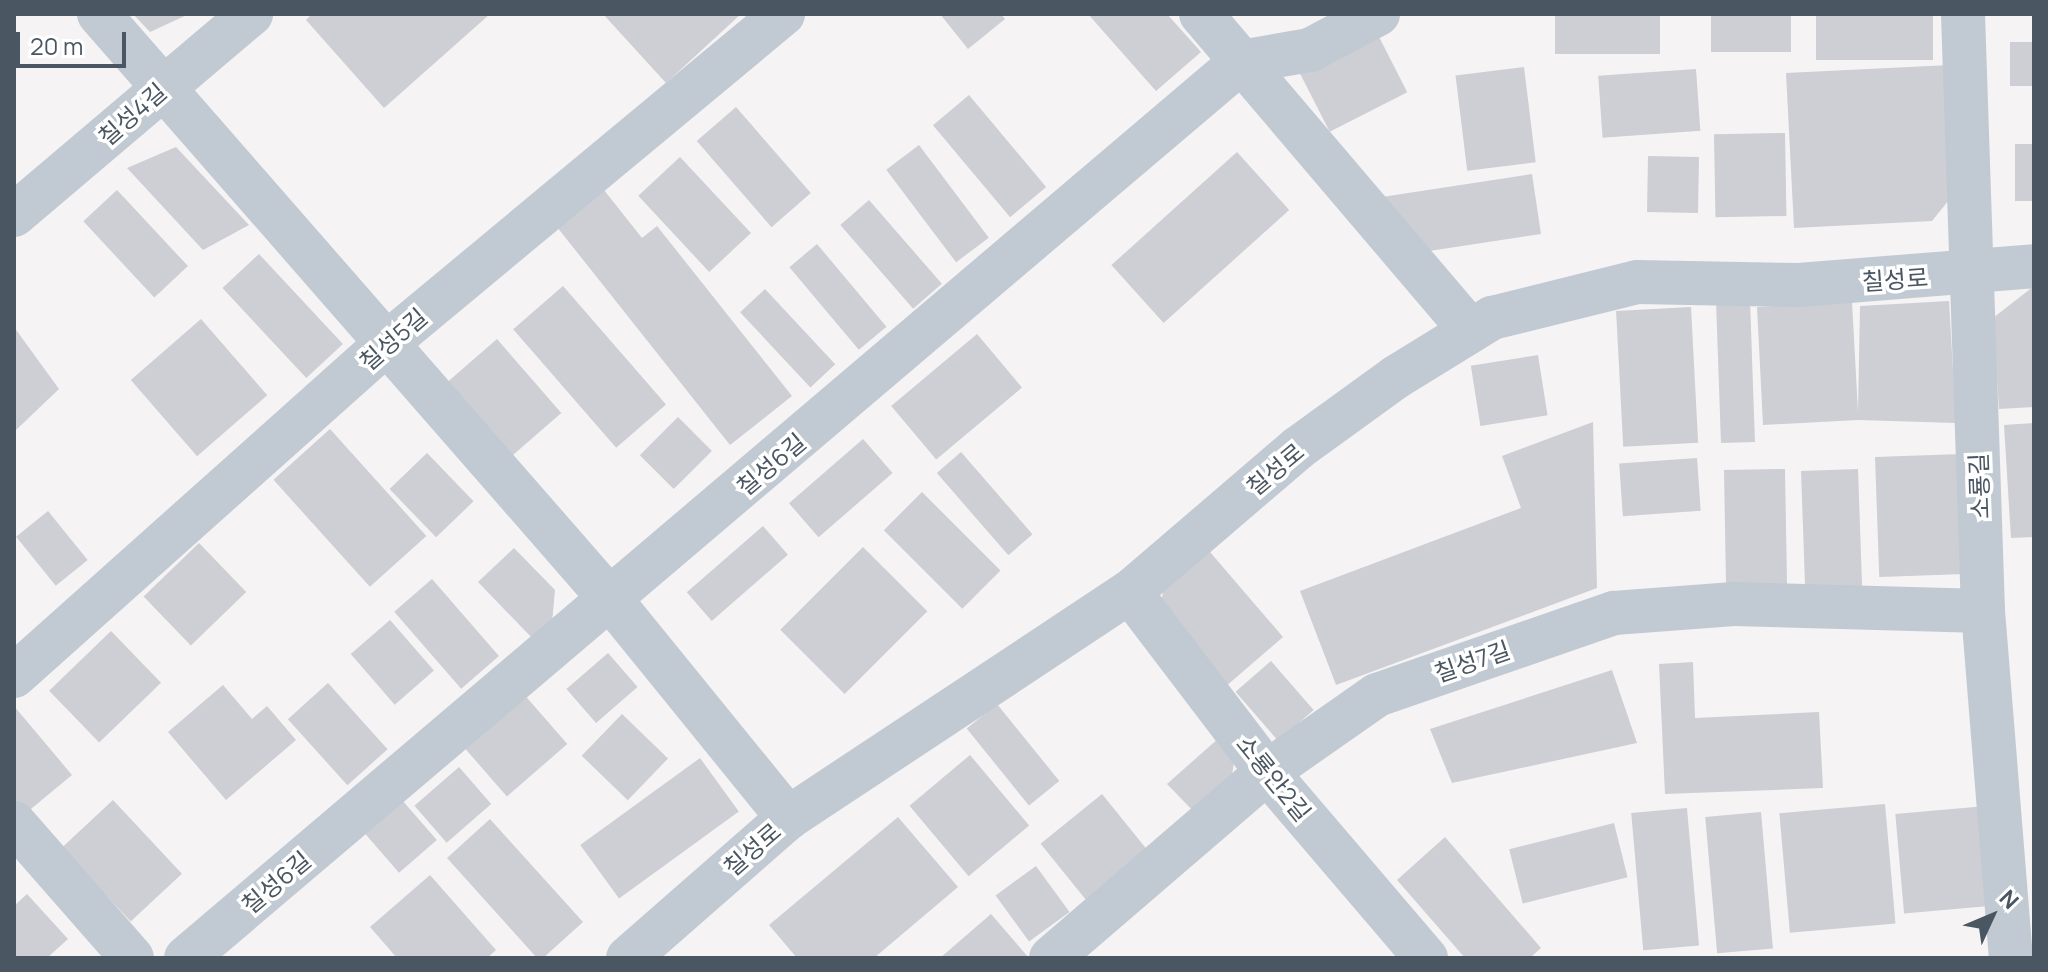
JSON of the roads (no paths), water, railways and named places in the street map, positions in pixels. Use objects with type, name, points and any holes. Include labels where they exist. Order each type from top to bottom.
[{"type":"street","points":[[99,14],[611,600],[788,818]]},
{"type":"street","name":"칠성4길","points":[[14,215],[251,14]]},
{"type":"street","name":"칠성5길","points":[[14,676],[387,343],[783,14]]},
{"type":"street","points":[[1201,14],[1471,331]]},
{"type":"street","points":[[1241,62],[1310,50],[1378,14]]},
{"type":"street","name":"소룡길","points":[[1963,14],[1983,611],[2009,957]]},
{"type":"street","name":"칠성6길","points":[[186,958],[1241,62]]},
{"type":"street","name":"칠성로","points":[[628,958],[788,818],[1130,592],[1298,448],[1396,377],[1492,318],[1637,282],[1799,285],[1965,274],[1970,269],[2034,266]]},
{"type":"street","name":"소룡안2길","points":[[1130,592],[1267,772],[1426,958]]},
{"type":"street","name":"칠성7길","points":[[1051,958],[1267,772],[1377,695],[1614,613],[1734,604],[1983,611]]},
{"type":"street","points":[[14,823],[132,958]]}]
